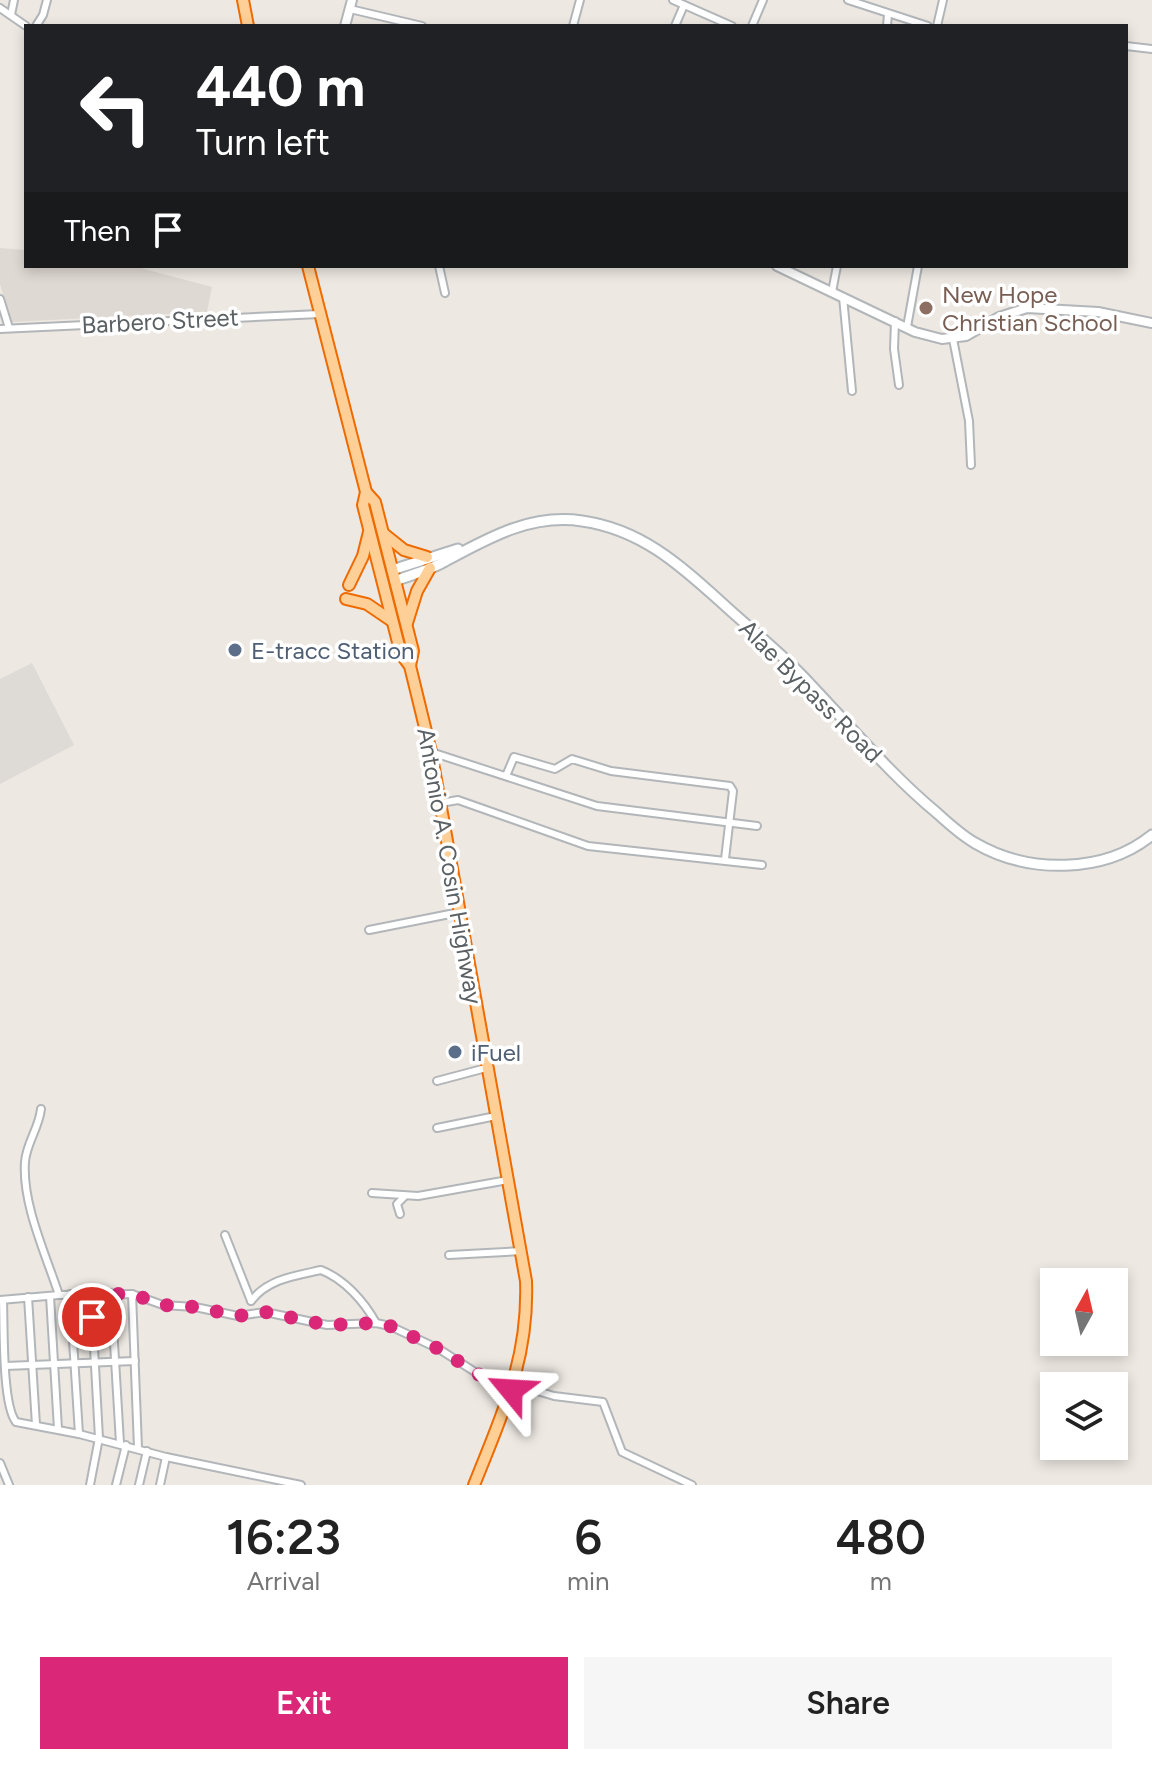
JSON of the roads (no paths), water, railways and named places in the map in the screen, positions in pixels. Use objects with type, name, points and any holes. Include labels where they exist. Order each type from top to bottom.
[{"type":"highway","points":[[243,0],[248,24]]},
{"type":"highway","name":"Antonio A. Cosin Highway","points":[[310,268],[366,492],[363,505],[369,530],[401,654],[410,666],[431,752],[486,1068],[522,1251],[526,1281],[522,1353],[474,1485]]},
{"type":"highway","name":"Antonio A. Cosin Highway","points":[[366,492],[375,502],[394,575],[413,651],[410,666]]},
{"type":"highway","points":[[349,585],[363,556],[369,530]]},
{"type":"highway","points":[[383,533],[404,550],[429,562],[406,625]]},
{"type":"highway","points":[[382,579],[394,575]]},
{"type":"highway","points":[[346,599],[367,604],[392,621]]},
{"type":"main road","name":"Alae Bypass Road","points":[[394,575],[509,531],[544,521],[582,521],[627,532],[683,568],[808,681],[893,775],[974,843],[1012,858],[1066,864],[1109,860],[1135,848],[1152,835]]},
{"type":"street","points":[[11,15],[14,0]]},
{"type":"street","points":[[37,24],[47,0]]},
{"type":"street","points":[[574,24],[580,0]]},
{"type":"street","points":[[673,0],[714,23]]},
{"type":"street","points":[[753,24],[763,0]]},
{"type":"street","points":[[848,0],[921,24]]},
{"type":"street","points":[[937,24],[943,0]]},
{"type":"street","points":[[346,24],[351,4],[416,24]]},
{"type":"street","points":[[676,24],[684,5]]},
{"type":"street","points":[[0,8],[24,25]]},
{"type":"street","points":[[887,24],[888,14]]},
{"type":"street","points":[[1128,46],[1152,49]]},
{"type":"street","points":[[439,268],[445,293]]},
{"type":"street","points":[[781,268],[928,336],[953,339],[972,333],[1009,312],[1027,308],[1098,312],[1152,323]]},
{"type":"street","points":[[832,292],[837,268]]},
{"type":"street","points":[[907,327],[918,268]]},
{"type":"street","points":[[843,297],[852,391]]},
{"type":"street","points":[[0,299],[9,328]]},
{"type":"street","name":"Barbero Street","points":[[0,329],[321,314]]},
{"type":"street","points":[[895,321],[894,349],[899,385]]},
{"type":"street","points":[[953,339],[969,421],[971,465]]},
{"type":"street","points":[[431,752],[597,806],[757,826]]},
{"type":"street","points":[[506,776],[512,759],[516,757],[555,769],[576,759],[611,771],[727,785],[733,791],[725,859]]},
{"type":"street","points":[[441,803],[458,800],[588,846],[762,865]]},
{"type":"street","points":[[369,930],[460,912]]},
{"type":"street","points":[[437,1081],[486,1068]]},
{"type":"street","points":[[41,1109],[25,1166],[36,1230],[59,1295]]},
{"type":"street","points":[[437,1128],[496,1116]]},
{"type":"street","points":[[372,1193],[404,1197],[508,1180]]},
{"type":"street","points":[[400,1214],[397,1204],[404,1197]]},
{"type":"street","points":[[225,1235],[255,1312]]},
{"type":"street","points":[[449,1255],[522,1251]]},
{"type":"street","points":[[251,1301],[271,1283],[321,1270],[359,1298],[376,1323]]},
{"type":"street","points":[[111,1293],[123,1444],[116,1485]]},
{"type":"street","points":[[70,1294],[79,1434]]},
{"type":"street","points":[[301,1485],[166,1457],[58,1429],[20,1424],[11,1415],[3,1375],[2,1300],[70,1294],[132,1294],[167,1306],[195,1307],[238,1316],[255,1312],[273,1313],[327,1325],[376,1323],[390,1326],[439,1349],[486,1379],[554,1396],[603,1402],[622,1452],[692,1485]]},
{"type":"street","points":[[88,1484],[99,1438],[91,1294]]},
{"type":"street","points":[[132,1294],[138,1448]]},
{"type":"street","points":[[50,1296],[58,1429]]},
{"type":"street","points":[[28,1297],[36,1425]]},
{"type":"street","points":[[5,1366],[135,1361]]},
{"type":"street","points":[[0,1420],[11,1415]]},
{"type":"street","points":[[139,1485],[147,1451]]},
{"type":"street","points":[[160,1485],[166,1457]]},
{"type":"street","points":[[0,1463],[9,1485]]},
{"type":"place","name":"New Hope Christian School","points":[[926,308]]},
{"type":"place","name":"E-tracc Station","points":[[235,650]]},
{"type":"place","name":"iFuel","points":[[455,1052]]}]
